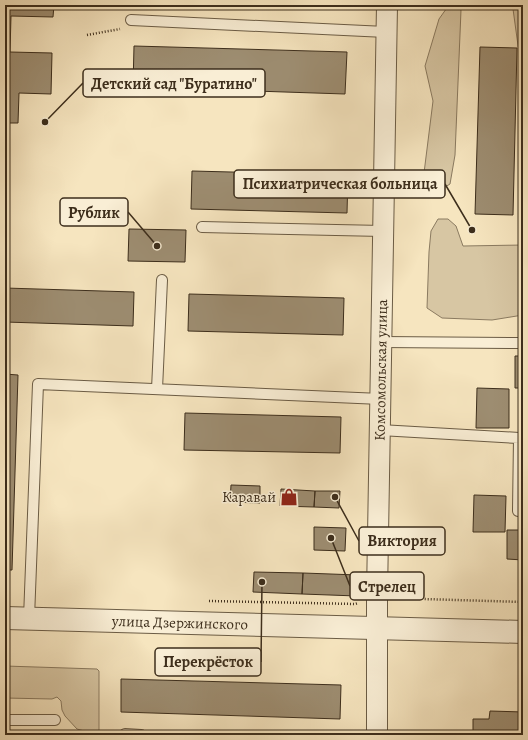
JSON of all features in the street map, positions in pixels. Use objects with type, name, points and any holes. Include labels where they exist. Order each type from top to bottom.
[{"type":"street","name":"Комсомольская улица","points":[[377,735],[381,342],[387,5]]},
{"type":"street","name":"улица Дзержинского","points":[[5,618],[523,632]]},
{"type":"lane","points":[[131,20],[386,32]]},
{"type":"lane","points":[[202,227],[383,231]]},
{"type":"lane","points":[[157,389],[162,280]]},
{"type":"lane","points":[[381,342],[523,342]]},
{"type":"lane","points":[[29,618],[38,384],[381,399]]},
{"type":"lane","points":[[380,430],[519,438],[518,511]]},
{"type":"lane","points":[[5,720],[56,720]]},
{"type":"lane","points":[[125,734],[141,735]]},
{"type":"path","points":[[205,601],[355,604],[378,595],[416,597],[423,599],[523,602]]},
{"type":"shaded area","points":[[449,5],[454,5],[461,10],[455,155],[450,184],[437,192],[424,173],[433,101],[425,66],[439,19]]},
{"type":"shaded area","points":[[522,5],[523,107],[521,107],[520,60],[513,9]]},
{"type":"shaded area","points":[[438,219],[448,219],[456,226],[463,246],[523,245],[523,315],[492,320],[442,318],[427,308],[431,231]]},
{"type":"shaded area","points":[[5,666],[97,669],[99,671],[99,735],[77,729],[65,716],[62,710],[61,701],[57,697],[52,699],[5,698]]},
{"type":"building","points":[[5,5],[54,5],[53,17],[11,16],[10,52],[52,53],[51,94],[19,93],[18,123],[5,123]]},
{"type":"building","points":[[134,46],[347,52],[345,94],[133,87]]},
{"type":"building","points":[[480,47],[517,48],[513,215],[475,214]]},
{"type":"building","points":[[192,171],[348,175],[347,213],[191,209]]},
{"type":"building","points":[[129,229],[186,230],[185,262],[128,261]]},
{"type":"building","points":[[5,288],[134,292],[133,326],[5,322]]},
{"type":"building","points":[[189,294],[344,298],[343,335],[188,331]]},
{"type":"building","points":[[515,356],[523,356],[523,388],[515,388]]},
{"type":"building","points":[[5,374],[18,375],[12,570],[5,570]]},
{"type":"building","points":[[477,388],[509,389],[509,428],[476,428]]},
{"type":"building","points":[[185,413],[341,417],[340,453],[184,450]]},
{"type":"building","points":[[231,485],[260,486],[260,503],[230,502]]},
{"type":"building","points":[[281,489],[315,491],[314,507],[280,506]]},
{"type":"building","points":[[315,491],[340,491],[339,508],[314,507]]},
{"type":"building","points":[[474,495],[506,496],[505,532],[473,532]]},
{"type":"building","points":[[314,527],[346,528],[345,551],[314,550]]},
{"type":"building","points":[[507,530],[523,530],[523,560],[507,559]]},
{"type":"building","points":[[254,572],[303,573],[302,594],[253,592]]},
{"type":"building","points":[[303,573],[358,575],[357,596],[302,594]]},
{"type":"building","points":[[121,679],[341,685],[340,719],[121,712]]},
{"type":"building","points":[[490,711],[523,712],[523,735],[473,735],[473,719],[489,719]]},
{"type":"building","points":[[5,734],[41,735],[5,735]]},
{"type":"place","name":"Детский сад \"Буратино\"","points":[[45,122]]},
{"type":"place","name":"Психиатрическая больница","points":[[472,230]]},
{"type":"place","name":"Рублик","points":[[157,246]]},
{"type":"place","name":"Каравай","points":[[289,497]]},
{"type":"place","name":"Виктория","points":[[335,497]]},
{"type":"place","name":"Стрелец","points":[[331,538]]},
{"type":"place","name":"Перекрёсток","points":[[262,582]]}]
